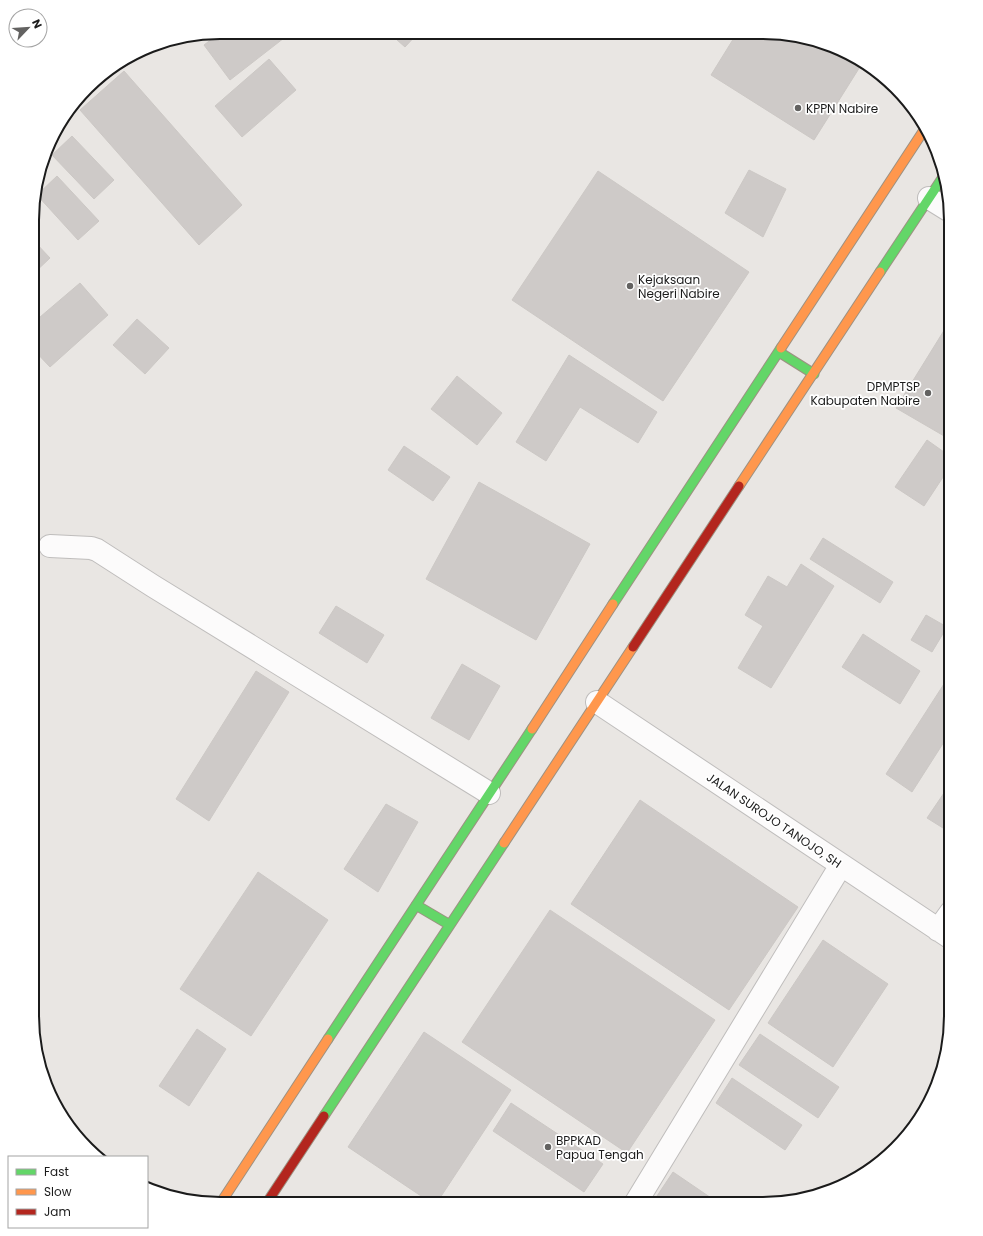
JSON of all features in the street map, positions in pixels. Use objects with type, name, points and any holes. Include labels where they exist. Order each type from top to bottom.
[{"type":"main road","points":[[225,1197],[922,134]]},
{"type":"main road","points":[[271,1197],[940,181]]},
{"type":"main road","points":[[779,352],[814,374]]},
{"type":"main road","points":[[416,905],[450,925]]},
{"type":"street","points":[[929,198],[944,208]]},
{"type":"street","points":[[50,546],[91,548],[104,554],[153,586],[489,793]]},
{"type":"street","name":"JALAN SUROJO TANOJO, SH","points":[[598,702],[944,934]]},
{"type":"street","points":[[639,1197],[841,865]]},
{"type":"building","points":[[212,39],[283,39],[230,80],[204,45]]},
{"type":"building","points":[[396,39],[412,39],[405,47]]},
{"type":"building","name":"KPPN Nabire","points":[[733,39],[775,39],[798,42],[832,53],[860,67],[814,140],[711,75]]},
{"type":"building","points":[[269,59],[296,90],[242,137],[215,106]]},
{"type":"building","points":[[124,71],[242,205],[199,245],[80,110]]},
{"type":"building","points":[[72,136],[114,180],[94,199],[52,155]]},
{"type":"building","points":[[749,170],[786,189],[763,237],[725,213]]},
{"type":"building","name":"Kejaksaan Negeri Nabire","points":[[598,171],[749,272],[663,401],[512,300]]},
{"type":"building","points":[[57,176],[99,221],[78,240],[41,199],[41,191]]},
{"type":"building","points":[[39,246],[50,258],[39,268]]},
{"type":"building","points":[[80,283],[108,315],[50,367],[39,355],[39,318]]},
{"type":"building","points":[[137,319],[169,348],[145,374],[113,345]]},
{"type":"building","name":"DPMPTSP Kabupaten Nabire","points":[[944,330],[944,436],[896,408]]},
{"type":"building","points":[[569,355],[657,412],[638,443],[580,407],[546,461],[516,442]]},
{"type":"building","points":[[457,376],[502,413],[477,445],[431,409]]},
{"type":"building","points":[[927,440],[944,452],[944,476],[924,506],[895,487]]},
{"type":"building","points":[[404,446],[450,477],[433,501],[388,470]]},
{"type":"building","points":[[479,482],[590,544],[536,640],[426,579]]},
{"type":"building","points":[[823,538],[893,582],[880,603],[810,559]]},
{"type":"building","points":[[801,564],[834,586],[771,688],[738,668],[763,626],[745,615],[768,576],[787,587]]},
{"type":"building","points":[[336,606],[384,635],[367,663],[319,633]]},
{"type":"building","points":[[926,615],[944,625],[944,632],[932,652],[911,640]]},
{"type":"building","points":[[863,634],[920,671],[900,704],[842,667]]},
{"type":"building","points":[[462,664],[500,686],[469,740],[431,718]]},
{"type":"building","points":[[256,671],[289,692],[209,821],[176,799]]},
{"type":"building","points":[[944,684],[944,742],[912,792],[886,774]]},
{"type":"building","points":[[944,793],[944,829],[927,818]]},
{"type":"building","points":[[640,800],[798,907],[729,1010],[571,904]]},
{"type":"building","points":[[386,804],[418,822],[378,892],[344,869]]},
{"type":"building","points":[[258,872],[328,920],[251,1036],[180,989]]},
{"type":"building","points":[[550,910],[715,1020],[627,1153],[462,1042]]},
{"type":"building","points":[[823,940],[888,984],[833,1067],[768,1023]]},
{"type":"building","points":[[197,1029],[226,1049],[189,1106],[159,1086]]},
{"type":"building","points":[[424,1032],[511,1090],[441,1197],[423,1197],[348,1147]]},
{"type":"building","points":[[760,1034],[839,1087],[818,1118],[739,1065]]},
{"type":"building","points":[[732,1078],[802,1125],[785,1150],[716,1103]]},
{"type":"building","name":"BPPKAD Papua Tengah","points":[[511,1103],[603,1164],[584,1192],[493,1131]]},
{"type":"building","points":[[673,1172],[710,1197],[656,1197]]},
{"type":"traffic: fast","points":[[880,272],[940,181]]},
{"type":"traffic: fast","points":[[613,604],[781,348]]},
{"type":"traffic: fast","points":[[779,352],[814,374]]},
{"type":"traffic: fast","points":[[328,1039],[532,729]]},
{"type":"traffic: fast","points":[[324,1116],[504,843]]},
{"type":"traffic: fast","points":[[416,905],[450,925]]},
{"type":"traffic: slow","points":[[781,348],[922,133]]},
{"type":"traffic: slow","points":[[739,486],[880,272]]},
{"type":"traffic: slow","points":[[532,729],[613,604]]},
{"type":"traffic: slow","points":[[504,843],[633,647]]},
{"type":"traffic: slow","points":[[225,1197],[328,1039]]},
{"type":"traffic: jam","points":[[633,647],[739,486]]},
{"type":"traffic: jam","points":[[271,1197],[324,1116]]},
{"type":"place","name":"KPPN Nabire","points":[[798,108]]},
{"type":"place","name":"Kejaksaan Negeri Nabire","points":[[630,286]]},
{"type":"place","name":"DPMPTSP Kabupaten Nabire","points":[[928,393]]},
{"type":"place","name":"BPPKAD Papua Tengah","points":[[548,1147]]}]
